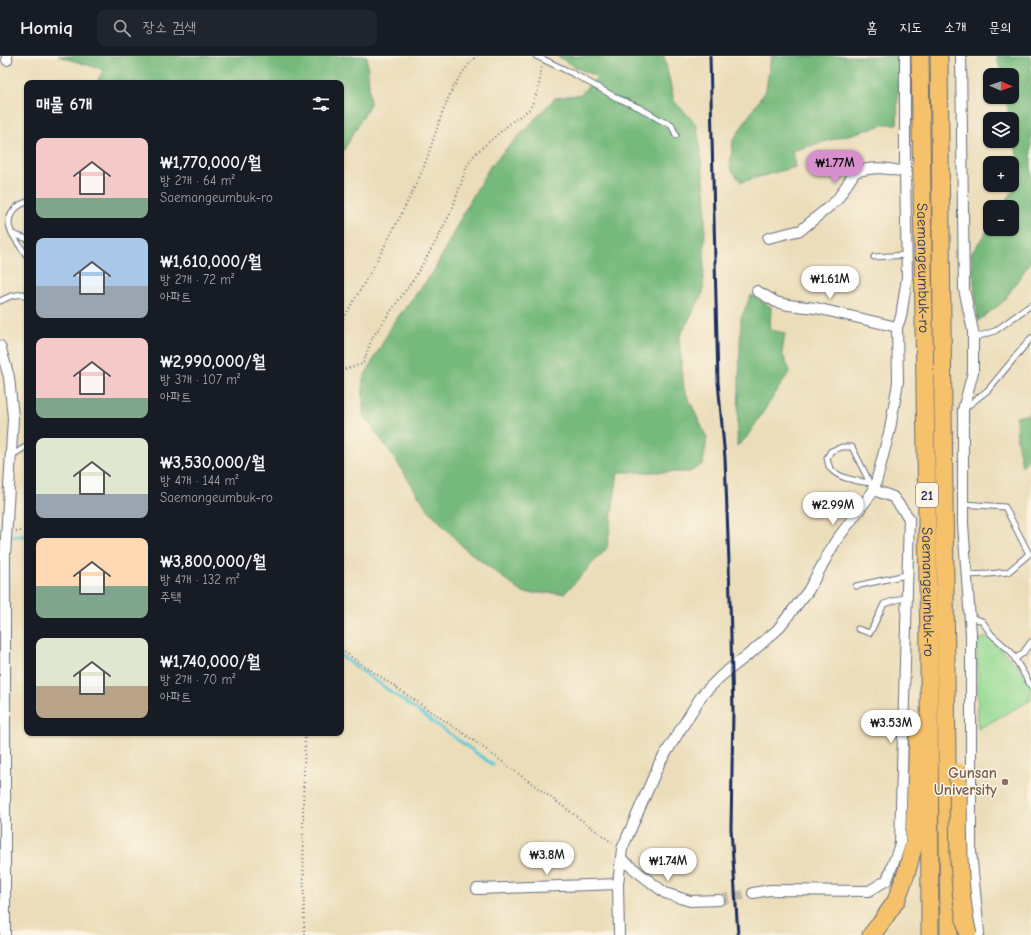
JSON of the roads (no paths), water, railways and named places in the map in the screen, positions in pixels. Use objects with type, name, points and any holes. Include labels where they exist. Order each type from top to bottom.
[{"type":"highway","name":"Saemangeumbuk-ro","points":[[920,56],[929,650],[930,935]]},
{"type":"highway","name":"Saemangeumbuk-ro","points":[[939,56],[949,935]]},
{"type":"highway","points":[[871,935],[896,901],[914,844],[920,697],[929,650]]},
{"type":"highway","points":[[946,698],[958,772],[960,880],[964,916],[974,934]]},
{"type":"street","points":[[619,935],[618,884],[621,854],[659,764],[702,695],[721,676],[777,630],[808,591],[836,542],[872,486],[890,429],[898,382],[897,327],[901,317],[907,277],[905,56]]},
{"type":"street","points":[[961,56],[964,289],[974,331],[973,372],[963,410],[963,504],[971,634],[971,852],[974,934]]},
{"type":"street","points":[[768,238],[801,230],[838,200],[855,172],[869,168],[886,168],[905,172]]},
{"type":"street","points":[[757,291],[776,302],[788,306],[816,308],[897,327]]},
{"type":"street","points":[[0,346],[9,377],[12,418],[5,556],[5,935]]},
{"type":"street","points":[[753,893],[770,890],[869,891],[887,880],[898,850],[900,843],[906,576],[909,518],[893,497],[872,486]]},
{"type":"street","points":[[621,854],[665,893],[690,902],[719,900]]},
{"type":"street","points":[[477,889],[618,884]]},
{"type":"lane","points":[[536,56],[662,121],[671,124],[676,135]]},
{"type":"lane","points":[[24,203],[19,204],[10,215],[10,228],[24,251]]},
{"type":"lane","points":[[13,234],[24,238]]},
{"type":"lane","points":[[874,257],[907,255]]},
{"type":"lane","points":[[0,301],[11,296],[24,294]]},
{"type":"lane","points":[[973,338],[995,331],[1031,305]]},
{"type":"lane","points":[[963,410],[988,390],[1031,338]]},
{"type":"lane","points":[[842,447],[852,447],[872,486],[840,475],[830,467],[828,458],[831,451],[842,447]]},
{"type":"lane","points":[[10,457],[24,448]]},
{"type":"lane","points":[[963,504],[1005,507],[1029,554],[1008,572],[967,575]]},
{"type":"lane","points":[[856,586],[906,576]]},
{"type":"lane","points":[[858,629],[870,633],[884,604],[906,598]]},
{"type":"lane","points":[[970,617],[982,621],[991,634],[1011,652],[1031,686]]},
{"type":"lane","points":[[1015,659],[1023,653],[1031,642]]},
{"type":"waterway","points":[[14,536],[24,536]]},
{"type":"waterway","points":[[344,658],[493,765]]},
{"type":"tunnel","points":[[719,900],[753,893]]},
{"type":"railway","points":[[710,56],[718,382],[725,458],[729,563],[733,711],[731,829],[738,935]]},
{"type":"place","name":"Gunsan University","points":[[1005,782]]}]
